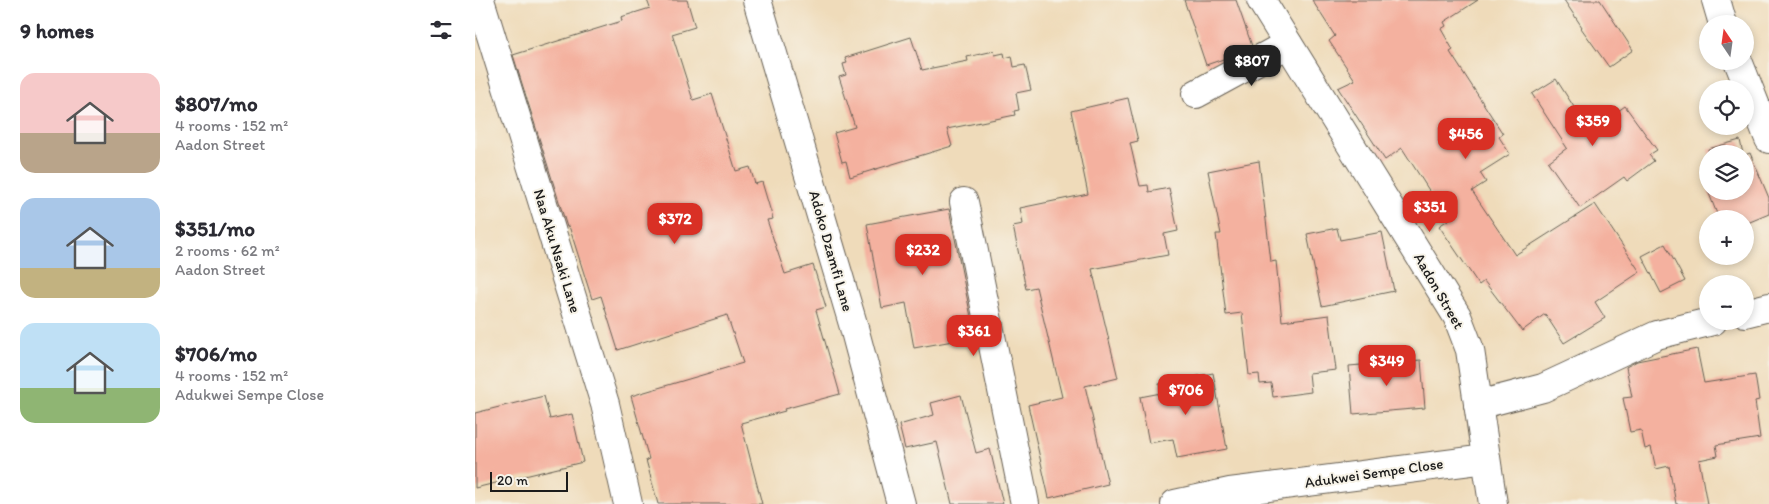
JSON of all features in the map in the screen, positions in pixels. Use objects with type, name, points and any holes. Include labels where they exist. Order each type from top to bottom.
[{"type":"street","name":"Naa Aku Nsaki Lane","points":[[480,0],[605,404],[628,504]]},
{"type":"street","name":"Adoko Dzamfi Lane","points":[[757,0],[853,324],[901,504]]},
{"type":"street","name":"Aadon Street","points":[[1261,0],[1457,316],[1469,350],[1493,504]]},
{"type":"street","points":[[1715,0],[1720,15]]},
{"type":"street","points":[[1196,94],[1288,44]]},
{"type":"street","points":[[1742,70],[1769,140]]},
{"type":"street","points":[[964,202],[1025,504]]},
{"type":"street","points":[[1754,311],[1769,307]]},
{"type":"street","points":[[1478,405],[1543,388],[1657,336],[1699,325]]},
{"type":"street","name":"Adukwei Sempe Close","points":[[1175,504],[1230,492],[1485,459]]},
{"type":"building","points":[[647,0],[687,0],[695,27],[672,34],[693,100],[712,94],[736,171],[750,167],[755,184],[762,182],[773,219],[767,220],[785,274],[813,265],[826,307],[816,310],[840,394],[741,423],[762,504],[658,504],[646,460],[649,459],[631,396],[743,363],[727,315],[618,350],[601,296],[592,299],[569,226],[567,227],[513,55],[622,21],[621,17],[650,8]]},
{"type":"building","points":[[1184,0],[1236,0],[1252,46],[1235,55],[1206,65]]},
{"type":"building","points":[[1312,0],[1478,0],[1444,22],[1446,26],[1441,29],[1453,50],[1450,52],[1503,134],[1499,137],[1510,154],[1480,173],[1486,182],[1472,191],[1515,255],[1595,204],[1640,272],[1595,302],[1605,318],[1564,343],[1545,314],[1522,331],[1484,281],[1479,285],[1439,226],[1448,220],[1402,148],[1385,160],[1338,88],[1355,80],[1329,41],[1335,36]]},
{"type":"building","points":[[1564,0],[1600,0],[1633,50],[1609,67]]},
{"type":"building","points":[[911,37],[922,70],[968,61],[967,57],[994,51],[995,55],[1004,53],[1005,58],[1012,56],[1014,67],[1025,65],[1031,90],[1016,93],[1019,110],[1014,111],[1015,115],[947,129],[952,146],[850,177],[846,161],[842,162],[834,133],[855,127],[839,77],[846,75],[843,64],[847,63],[845,58]]},
{"type":"building","points":[[1556,79],[1590,132],[1625,106],[1657,150],[1649,155],[1654,161],[1627,181],[1624,177],[1580,208],[1548,162],[1567,148],[1532,94]]},
{"type":"building","points":[[1128,98],[1138,141],[1130,143],[1140,186],[1148,185],[1149,192],[1169,188],[1178,231],[1164,234],[1168,255],[1092,269],[1118,378],[1085,386],[1108,484],[1049,498],[1028,405],[1062,397],[1036,287],[1026,289],[1013,226],[1023,224],[1020,208],[1088,194],[1071,111]]},
{"type":"building","points":[[1740,140],[1741,145],[1722,145]]},
{"type":"building","points":[[1259,161],[1271,262],[1276,261],[1282,321],[1329,315],[1336,370],[1309,373],[1311,392],[1273,397],[1271,383],[1260,384],[1259,374],[1249,375],[1242,313],[1226,315],[1216,234],[1221,234],[1208,171]]},
{"type":"building","points":[[1754,162],[1769,198],[1769,214],[1754,220],[1754,210],[1715,210],[1712,200],[1754,200]]},
{"type":"building","points":[[949,209],[975,337],[914,348],[906,303],[882,308],[867,224]]},
{"type":"building","points":[[1337,228],[1340,240],[1382,232],[1394,291],[1322,306],[1307,234]]},
{"type":"building","points":[[1665,244],[1685,281],[1661,293],[1642,256]]},
{"type":"building","points":[[1697,349],[1704,383],[1755,375],[1759,400],[1755,401],[1760,438],[1716,445],[1718,456],[1699,460],[1707,504],[1676,504],[1669,466],[1656,469],[1651,447],[1645,449],[1641,430],[1630,432],[1623,398],[1632,397],[1626,367],[1637,361]]},
{"type":"building","points":[[1421,360],[1425,408],[1353,414],[1349,366]]},
{"type":"building","points":[[1213,373],[1227,449],[1177,458],[1173,439],[1149,443],[1140,397],[1161,393],[1159,384]]},
{"type":"building","points":[[961,395],[976,453],[990,449],[1003,504],[952,504],[937,442],[905,449],[899,425],[934,415],[931,403]]},
{"type":"building","points":[[544,396],[550,419],[572,414],[583,462],[475,488],[475,413]]}]
